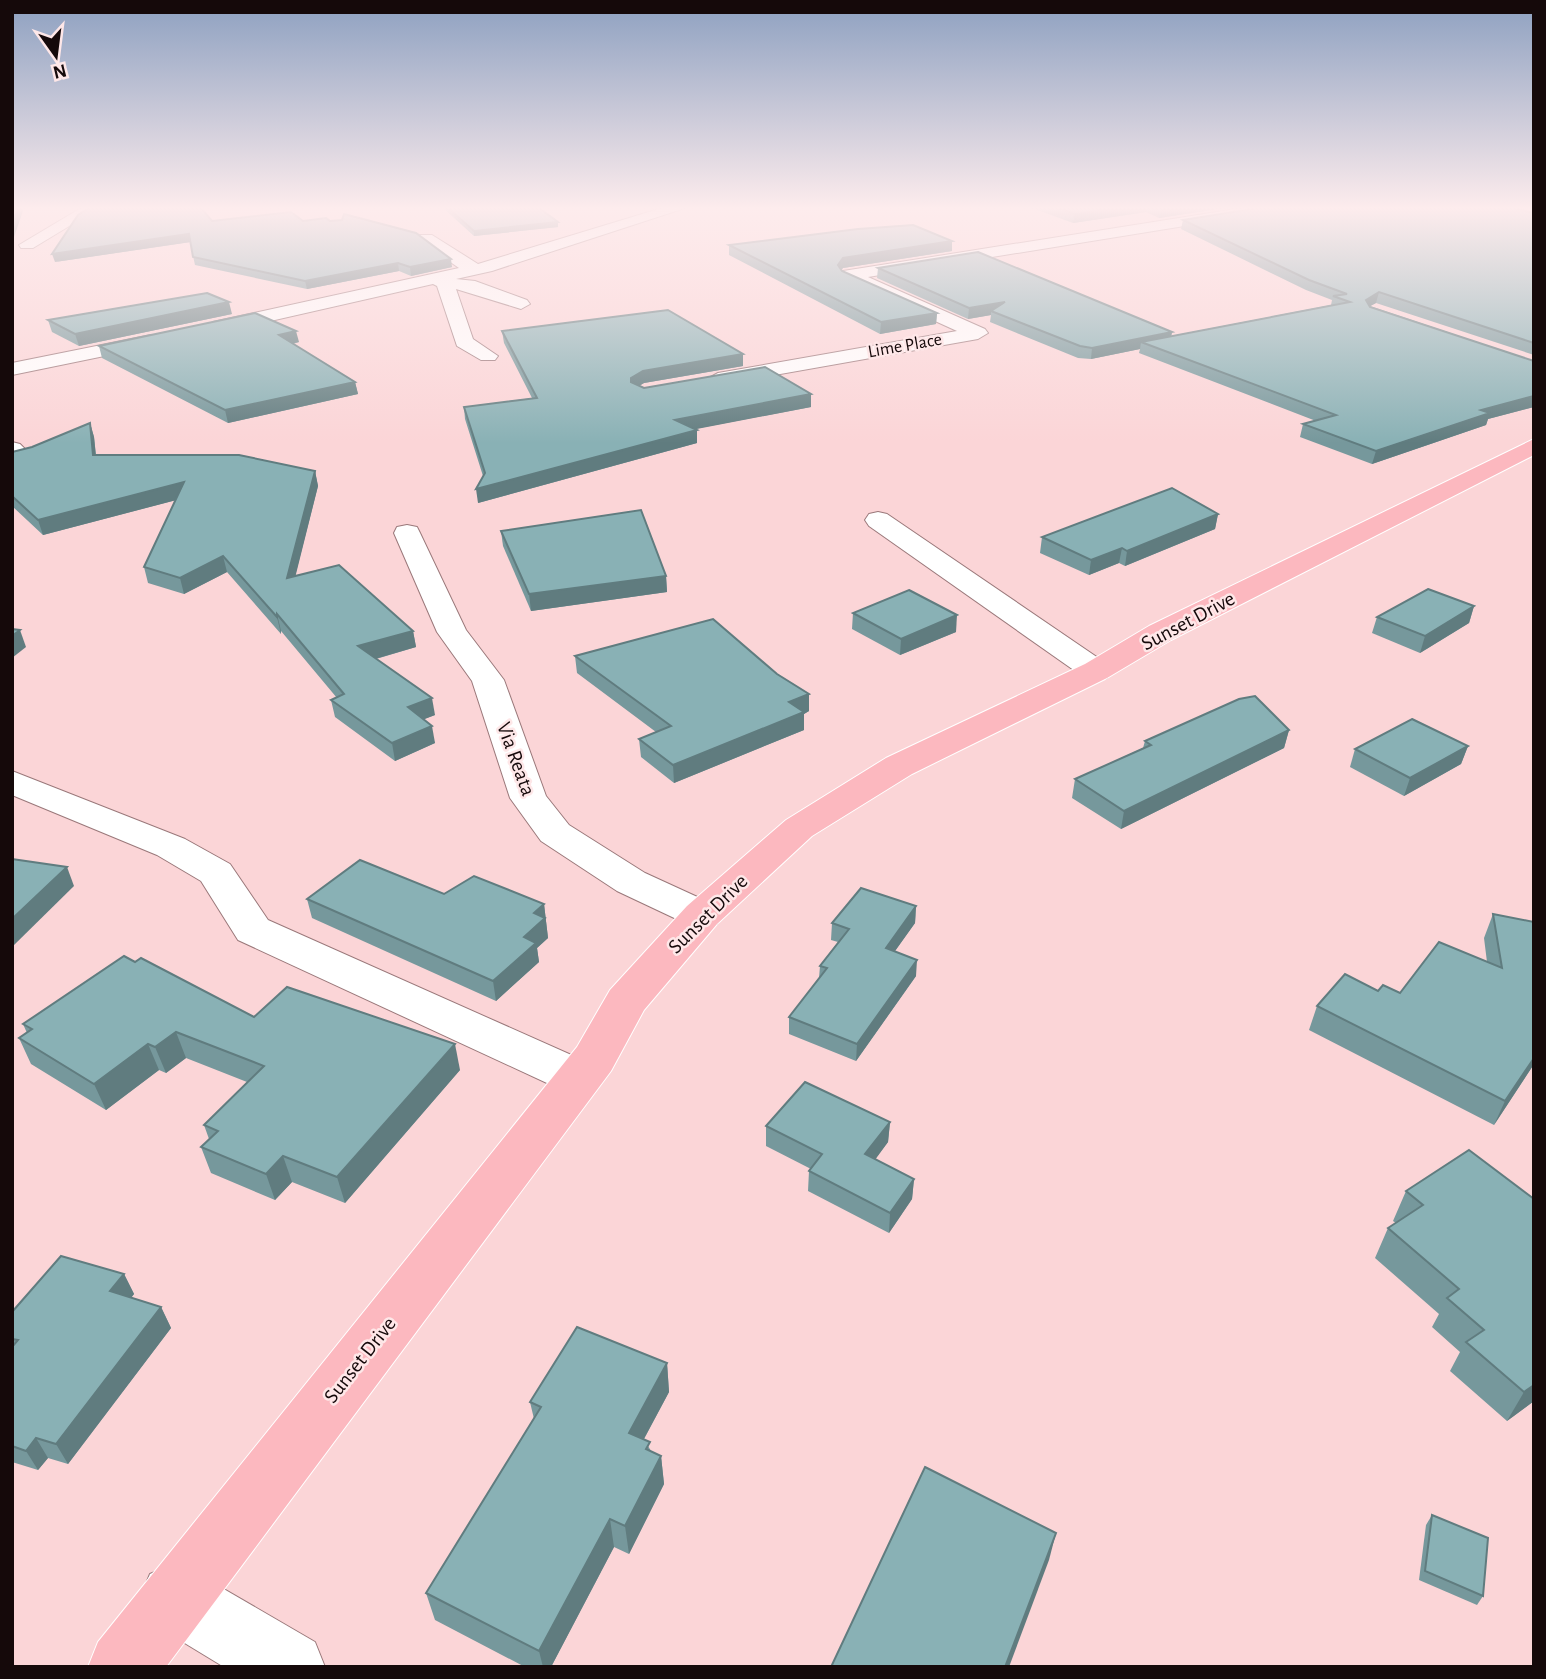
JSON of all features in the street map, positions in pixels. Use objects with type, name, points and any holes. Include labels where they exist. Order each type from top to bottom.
[{"type":"main road","name":"Sunset Drive","points":[[122,1667],[594,1059],[626,1001],[702,915],[799,828],[899,766],[1096,671],[1160,633],[1534,446]]},
{"type":"street","points":[[190,333],[414,286]]},
{"type":"street","points":[[442,286],[464,342],[488,356]]},
{"type":"street","points":[[473,286],[521,303]]},
{"type":"street","name":"Lime Place","points":[[697,382],[978,332],[875,286]]},
{"type":"street","points":[[12,369],[162,339]]},
{"type":"street","points":[[878,520],[1096,671]]},
{"type":"street","name":"Via Reata","points":[[407,533],[452,632],[488,680],[528,798],[555,833],[631,882],[702,915]]},
{"type":"street","points":[[12,782],[171,847],[216,873],[253,930],[579,1078]]},
{"type":"street","points":[[174,1598],[290,1667]]},
{"type":"building","points":[[811,286],[877,286],[937,313],[881,322]]},
{"type":"building","points":[[920,286],[1061,286],[1172,332],[1092,348],[1080,346],[991,311],[1005,302],[969,308]]},
{"type":"building","points":[[1326,286],[1534,286],[1534,343],[1379,292],[1366,300],[1370,307],[1534,361],[1534,396],[1481,410],[1490,413],[1376,451],[1303,424],[1336,415],[1141,342],[1350,302],[1333,296],[1347,294]]},
{"type":"building","points":[[207,293],[229,302],[75,334],[48,320]]},
{"type":"building","points":[[668,310],[743,354],[643,371],[631,378],[631,382],[644,388],[765,367],[811,394],[675,420],[697,430],[476,489],[485,473],[464,407],[537,398],[502,331]]},
{"type":"building","points":[[255,313],[296,331],[279,335],[355,382],[225,410],[99,346]]},
{"type":"building","points":[[90,423],[93,455],[239,455],[315,471],[287,578],[339,565],[413,631],[358,646],[432,698],[408,707],[432,726],[392,743],[331,700],[344,694],[277,614],[277,617],[223,556],[180,578],[144,567],[184,482],[38,520],[12,496],[12,452],[32,447]]},
{"type":"building","points":[[1172,488],[1218,514],[1127,551],[1122,548],[1091,560],[1042,537]]},
{"type":"building","points":[[641,510],[666,576],[529,594],[501,531]]},
{"type":"building","points":[[1428,589],[1474,606],[1425,636],[1377,617]]},
{"type":"building","points":[[909,590],[957,615],[901,639],[853,613]]},
{"type":"building","points":[[713,619],[777,674],[809,694],[789,702],[804,712],[673,765],[639,739],[671,726],[575,656]]},
{"type":"building","points":[[1255,696],[1289,730],[1124,811],[1075,779],[1151,745],[1145,741],[1239,699]]},
{"type":"building","points":[[1412,719],[1468,746],[1410,778],[1355,749]]},
{"type":"building","points":[[12,859],[67,867],[12,919]]},
{"type":"building","points":[[360,860],[444,894],[474,876],[544,904],[534,913],[545,918],[524,937],[536,943],[493,981],[307,899]]},
{"type":"building","points":[[861,888],[916,906],[886,948],[917,960],[857,1044],[789,1017],[827,968],[820,966],[849,929],[832,923]]},
{"type":"building","points":[[1493,914],[1534,922],[1534,1058],[1505,1101],[1317,1006],[1345,974],[1378,991],[1383,985],[1400,993],[1439,942],[1502,968]]},
{"type":"building","points":[[124,956],[135,962],[141,958],[254,1017],[287,987],[455,1044],[337,1177],[283,1156],[266,1174],[201,1147],[218,1131],[204,1125],[264,1066],[176,1032],[155,1047],[148,1044],[94,1084],[19,1038],[32,1029],[23,1024]]},
{"type":"building","points":[[805,1082],[890,1122],[865,1154],[914,1179],[890,1213],[809,1171],[822,1154],[766,1126]]},
{"type":"building","points":[[1469,1150],[1534,1199],[1534,1385],[1524,1392],[1466,1342],[1484,1330],[1447,1298],[1459,1289],[1388,1228],[1423,1205],[1406,1191]]},
{"type":"building","points":[[61,1256],[124,1274],[110,1291],[161,1307],[56,1444],[36,1438],[26,1451],[12,1446],[12,1347],[18,1340],[12,1339],[12,1312]]},
{"type":"building","points":[[577,1327],[667,1363],[629,1433],[650,1442],[646,1449],[661,1456],[625,1526],[610,1519],[539,1651],[426,1593],[541,1407],[530,1402]]},
{"type":"building","points":[[925,1467],[1056,1533],[1005,1667],[831,1667]]},
{"type":"building","points":[[1432,1515],[1488,1538],[1483,1596],[1425,1571]]}]
